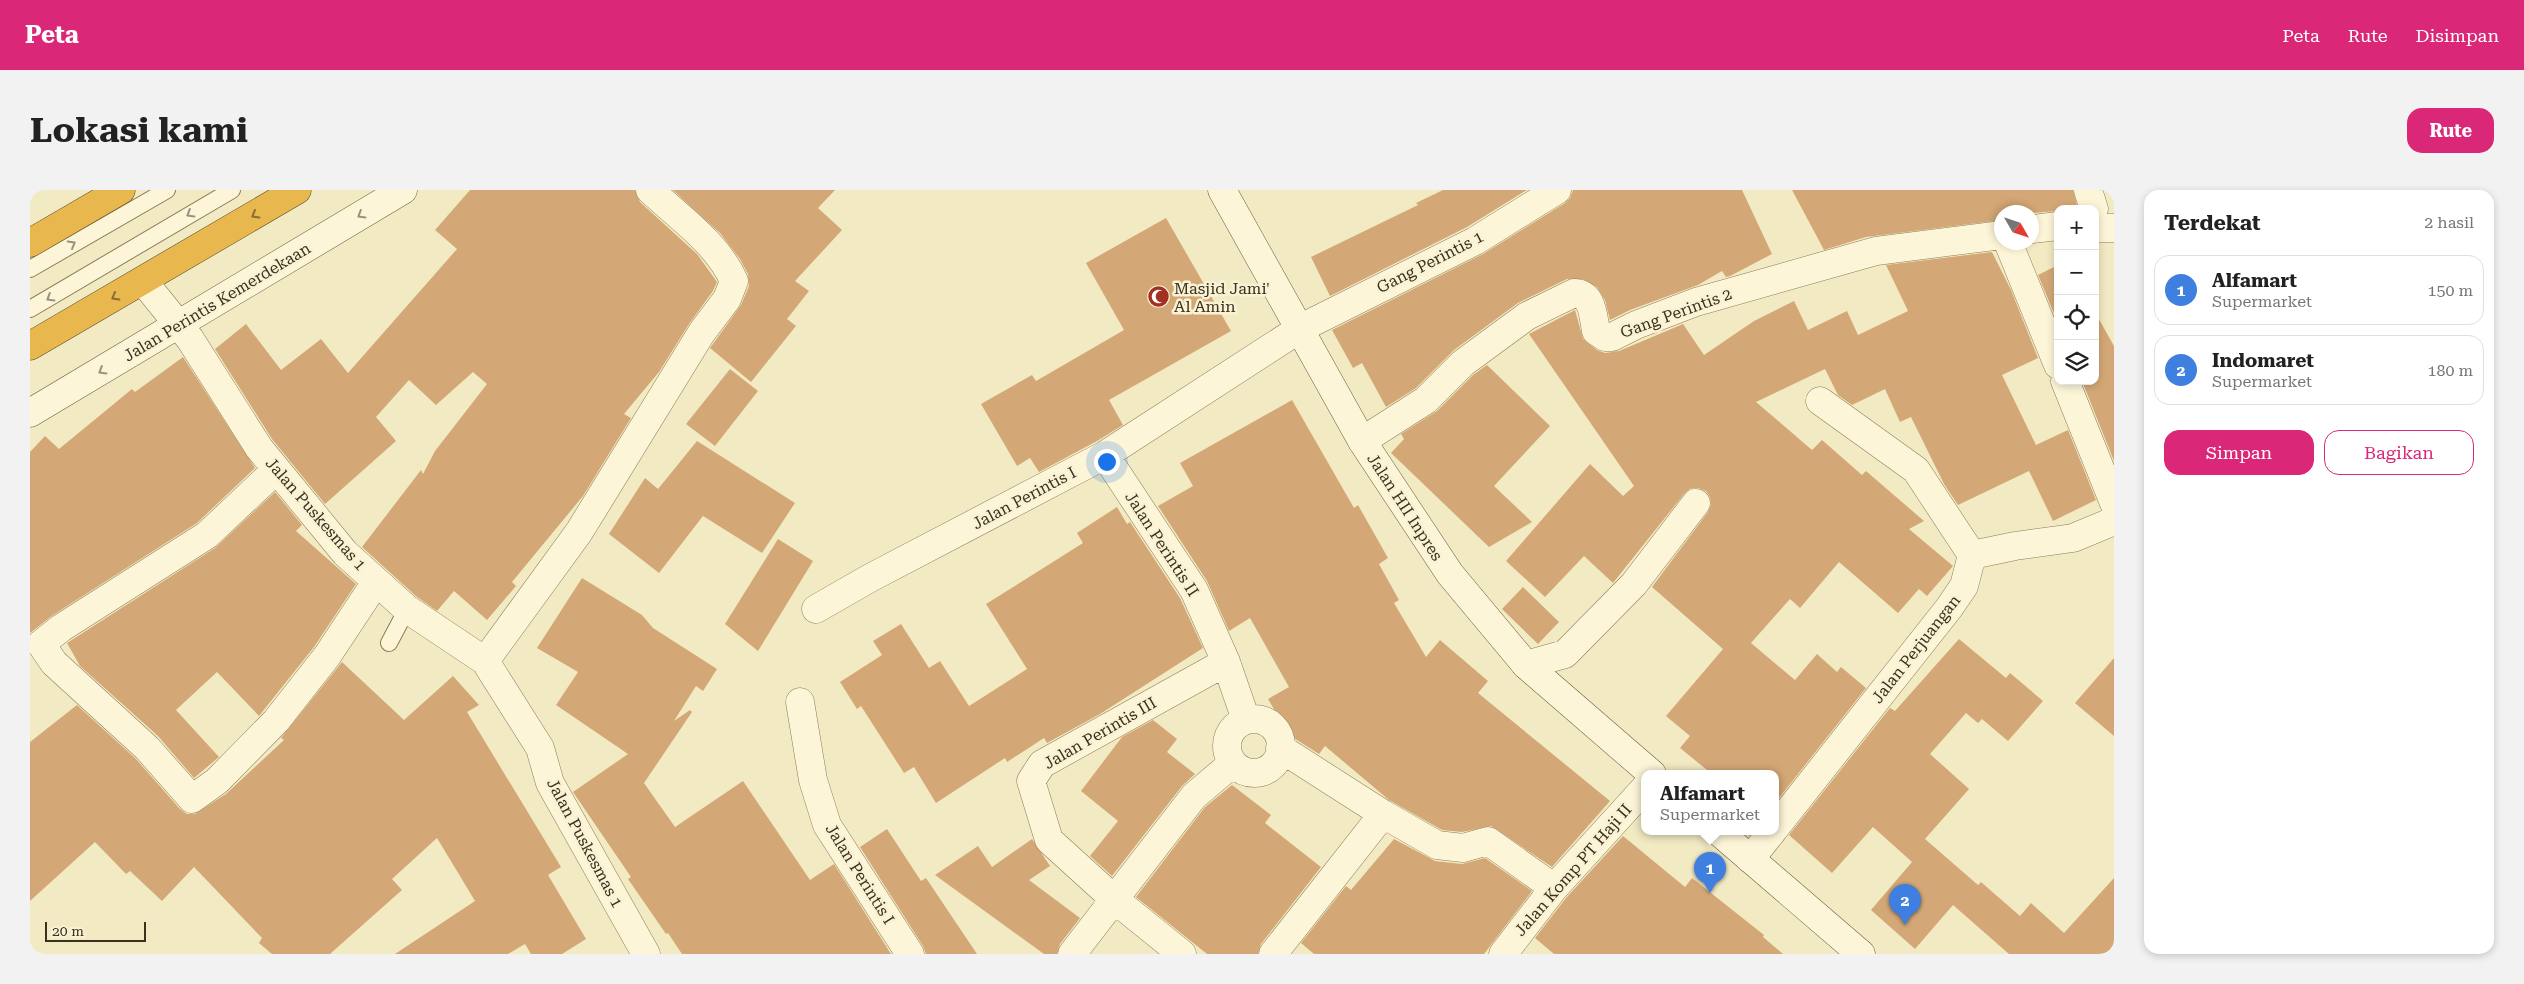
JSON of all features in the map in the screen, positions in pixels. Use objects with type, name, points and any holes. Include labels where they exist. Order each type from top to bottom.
[{"type":"highway","points":[[30,242],[120,190]]},
{"type":"highway","points":[[30,346],[297,190]]},
{"type":"street","name":"Jalan Perintis Kemerdekaan","points":[[30,413],[403,190]]},
{"type":"street","points":[[485,661],[579,532],[702,332],[727,299],[734,281],[721,258],[650,190]]},
{"type":"street","name":"Jalan HII Inpres","points":[[1222,190],[1301,328],[1362,441],[1450,574],[1526,665],[1647,770]]},
{"type":"street","name":"Gang Perintis 1","points":[[1301,328],[1475,240],[1557,190]]},
{"type":"street","points":[[2088,190],[2093,205]]},
{"type":"street","points":[[2039,228],[2054,226]]},
{"type":"street","name":"Gang Perintis 2","points":[[1362,441],[1426,400],[1462,363],[1528,316],[1574,293],[1580,293],[1589,300],[1596,331],[1605,337],[1612,337],[1636,325],[1696,302],[1876,250],[1994,236]]},
{"type":"street","points":[[2011,250],[2054,355]]},
{"type":"street","name":"Jalan Puskesmas 1","points":[[143,281],[190,339],[258,448],[345,553],[408,609],[485,661],[540,748],[550,783],[646,954]]},
{"type":"street","name":"Jalan Perintis I","points":[[816,609],[870,578],[1105,455],[1301,328]]},
{"type":"street","points":[[2066,385],[2114,502]]},
{"type":"street","points":[[1820,401],[1916,470],[1972,555],[2073,538],[2114,521]]},
{"type":"street","name":"Jalan Perintis II","points":[[1105,455],[1194,590],[1226,662],[1246,720]]},
{"type":"street","points":[[276,470],[207,535],[61,628],[36,648],[147,748],[192,799],[216,782],[276,721],[327,656],[376,582]]},
{"type":"street","points":[[1526,665],[1565,654],[1634,584],[1696,503]]},
{"type":"street","name":"Jalan Perjuangan","points":[[1779,823],[1949,608],[1964,586],[1972,555]]},
{"type":"street","name":"Jalan Perintis III","points":[[1182,954],[1114,899],[1049,840],[1031,781],[1042,764],[1226,662]]},
{"type":"street","name":"Jalan Perintis I","points":[[800,702],[813,780],[827,825],[910,954]]},
{"type":"street","points":[[1257,719],[1275,728],[1280,748],[1277,758],[1270,767],[1261,772],[1241,769],[1233,763],[1228,754],[1228,738],[1237,725],[1246,720],[1257,719]]},
{"type":"street","points":[[1280,748],[1383,814],[1437,845],[1463,848],[1488,841],[1554,888]]},
{"type":"street","points":[[1072,954],[1194,796],[1233,763]]},
{"type":"street","name":"Jalan Komp PT Haji II","points":[[1503,954],[1554,888],[1641,792]]},
{"type":"street","points":[[1273,954],[1383,814]]},
{"type":"street","points":[[1722,835],[1861,954]]},
{"type":"street","points":[[1750,859],[1770,835]]},
{"type":"lane","points":[[30,268],[167,190]]},
{"type":"lane","points":[[30,310],[232,190]]},
{"type":"lane","points":[[389,643],[408,609]]},
{"type":"building","points":[[470,190],[635,190],[640,202],[697,254],[717,282],[713,291],[689,324],[659,372],[624,414],[631,418],[583,496],[512,582],[516,586],[487,620],[454,591],[437,611],[417,597],[362,547],[421,470],[423,474],[435,451],[487,384],[473,372],[436,405],[409,380],[376,417],[396,441],[325,504],[272,439],[215,349],[246,324],[281,370],[321,339],[348,373],[457,249],[435,230]]},
{"type":"building","points":[[673,190],[835,190],[818,208],[842,230],[795,281],[809,291],[787,319],[796,326],[751,382],[710,348],[741,305],[749,286],[748,274],[740,259],[720,233]]},
{"type":"building","points":[[1443,190],[1527,190],[1467,227],[1330,296],[1311,257],[1418,205],[1416,203]]},
{"type":"building","points":[[1573,190],[1742,190],[1772,254],[1730,276],[1726,277],[1722,271],[1698,285],[1630,310],[1610,320],[1605,300],[1597,287],[1583,279],[1567,279],[1518,303],[1454,350],[1416,388],[1386,407],[1362,363],[1353,368],[1332,330],[1483,254],[1565,203],[1570,198]]},
{"type":"building","points":[[1792,190],[2073,190],[2077,205],[2054,205],[2054,211],[2039,212],[2039,205],[1994,205],[1994,221],[1866,237],[1824,250]]},
{"type":"building","points":[[1166,218],[1231,331],[1109,400],[1123,425],[1039,472],[1030,458],[1017,466],[981,404],[1032,375],[1036,381],[1124,330],[1086,263]]},
{"type":"building","points":[[1992,252],[2011,290],[2038,358],[2002,375],[2036,445],[2068,430],[2096,500],[2053,521],[2029,471],[1958,505],[1944,484],[1911,417],[1900,422],[1885,389],[1852,405],[1838,395],[1825,369],[1756,402],[1812,450],[1822,440],[1862,475],[1866,471],[1924,521],[1909,529],[1953,566],[1927,596],[1919,589],[1898,613],[1839,562],[1800,608],[1790,599],[1751,643],[1795,680],[1817,654],[1837,672],[1841,667],[1866,688],[1779,798],[1779,770],[1707,770],[1680,748],[1690,736],[1666,716],[1723,649],[1652,587],[1708,512],[1711,505],[1710,497],[1706,491],[1698,488],[1690,489],[1684,494],[1613,583],[1584,556],[1545,597],[1506,561],[1590,464],[1623,496],[1634,486],[1529,334],[1575,310],[1583,339],[1597,350],[1605,353],[1619,351],[1683,324],[1704,355],[1754,321],[1794,301],[1808,330],[1847,311],[1858,335],[1908,311],[1886,265]]},
{"type":"building","points":[[2054,267],[2054,313],[2038,275]]},
{"type":"building","points":[[2099,319],[2114,346],[2114,461],[2084,385],[2099,385]]},
{"type":"building","points":[[183,357],[255,468],[197,523],[53,615],[30,633],[30,452],[45,436],[59,449],[132,389],[135,392]]},
{"type":"building","points":[[1487,365],[1550,426],[1494,486],[1532,522],[1489,547],[1391,453],[1404,439],[1401,434],[1437,411],[1473,375]]},
{"type":"building","points":[[730,369],[758,391],[715,446],[686,424]]},
{"type":"building","points":[[1292,400],[1354,508],[1358,505],[1388,558],[1379,564],[1399,600],[1394,603],[1426,657],[1440,640],[1488,681],[1478,693],[1610,801],[1552,867],[1491,826],[1462,832],[1442,830],[1389,800],[1325,746],[1319,754],[1289,735],[1268,699],[1289,687],[1250,618],[1229,631],[1207,581],[1158,506],[1193,486],[1180,463]]},
{"type":"building","points":[[697,441],[795,503],[762,553],[703,516],[659,573],[609,534],[645,478],[658,489]]},
{"type":"building","points":[[275,492],[302,525],[296,531],[356,584],[314,647],[259,716],[217,672],[176,710],[219,757],[194,778],[158,736],[80,666],[67,643],[215,548]]},
{"type":"building","points":[[1117,507],[1127,524],[1130,522],[1180,598],[1203,648],[1100,714],[1047,743],[1044,738],[1007,762],[1005,758],[936,803],[914,767],[904,773],[861,706],[857,709],[840,682],[882,655],[873,641],[901,624],[929,668],[940,661],[969,706],[1027,669],[986,604],[1083,543],[1077,533]]},
{"type":"building","points":[[778,539],[813,561],[758,651],[725,624]]},
{"type":"building","points":[[582,578],[642,615],[653,628],[717,669],[703,691],[696,686],[674,721],[690,710],[692,712],[644,783],[675,827],[743,781],[810,880],[834,864],[891,954],[682,954],[628,879],[631,877],[573,792],[628,754],[556,705],[578,672],[537,648]]},
{"type":"building","points":[[1523,587],[1559,622],[1538,644],[1502,609]]},
{"type":"building","points":[[1959,639],[2006,678],[2010,673],[2043,701],[2008,741],[1982,719],[1978,723],[1966,713],[1930,754],[1969,789],[1925,839],[1978,885],[1981,882],[2020,916],[2031,903],[2064,933],[2114,878],[2114,954],[2009,954],[1953,905],[1915,949],[1871,910],[1912,862],[1873,827],[1832,873],[1789,835],[1890,708],[1895,711]]},
{"type":"building","points":[[2114,658],[2114,736],[2075,703]]},
{"type":"building","points":[[342,662],[404,720],[453,676],[479,705],[467,712],[561,867],[548,875],[586,939],[562,954],[531,954],[525,944],[508,954],[395,954],[475,901],[437,838],[392,879],[402,890],[330,954],[272,954],[259,943],[262,938],[194,867],[162,901],[130,871],[126,874],[95,842],[30,901],[30,742],[77,705],[136,759],[180,809],[187,814],[195,814],[226,794],[284,740],[281,738]]},
{"type":"building","points":[[1153,720],[1177,739],[1167,752],[1195,774],[1182,786],[1112,876],[1090,856],[1118,821],[1081,791],[1122,737]]},
{"type":"building","points":[[1232,785],[1271,815],[1265,823],[1321,867],[1261,944],[1258,954],[1207,954],[1136,897],[1205,807]]},
{"type":"building","points":[[887,829],[921,881],[926,878],[977,954],[926,954],[923,946],[860,847]]},
{"type":"building","points":[[1623,836],[1685,887],[1692,878],[1764,935],[1763,937],[1783,954],[1554,954],[1535,938],[1566,898]]},
{"type":"building","points":[[1032,839],[1050,866],[1029,880],[1080,918],[1060,944],[1057,954],[1044,954],[935,875],[978,846],[992,867]]},
{"type":"building","points":[[1394,839],[1435,861],[1462,864],[1485,858],[1532,891],[1484,954],[1314,954],[1301,943],[1346,886],[1351,890]]},
{"type":"place","name":"Masjid Jami' Al Amin","points":[[1158,297]]},
{"type":"place","name":"Alfamart","points":[[1710,893]]},
{"type":"place","name":"Indomaret","points":[[1905,925]]}]
